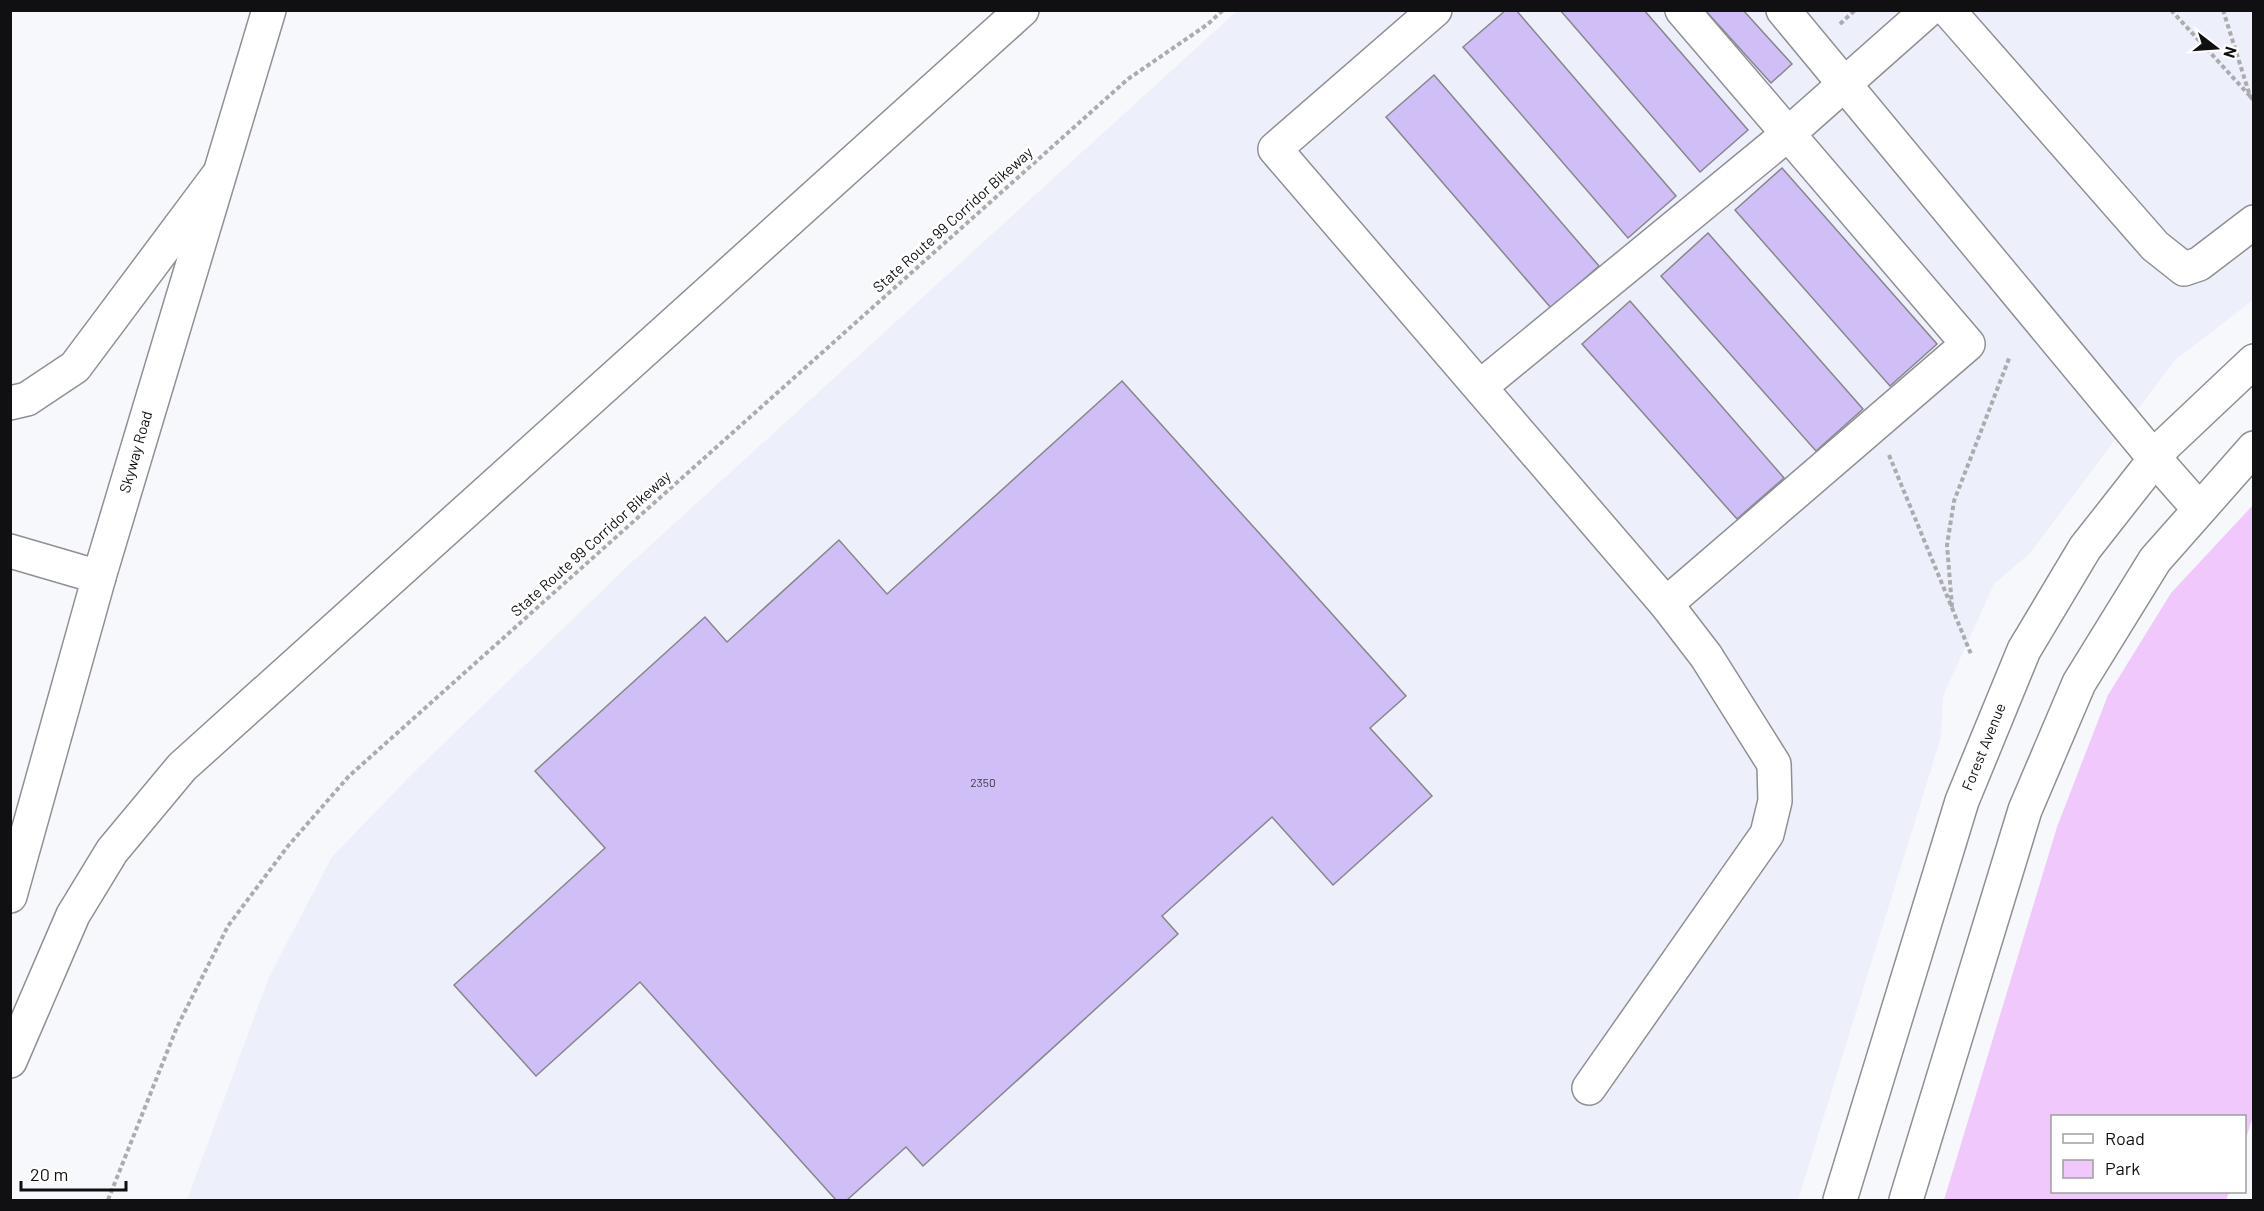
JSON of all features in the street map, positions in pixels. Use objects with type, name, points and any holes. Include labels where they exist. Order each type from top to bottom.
[{"type":"main road","name":"Skyway Road","points":[[10,896],[99,577],[217,177],[269,10]]},
{"type":"main road","points":[[10,1061],[73,915],[112,851],[182,767],[1022,10]]},
{"type":"main road","points":[[1435,10],[1275,148],[1666,604],[1706,656],[1774,764],[1775,801],[1767,834],[1589,1088]]},
{"type":"main road","points":[[1666,604],[1968,344],[1682,10]]},
{"type":"main road","points":[[1783,10],[2199,509]]},
{"type":"main road","points":[[1480,387],[1788,134],[1929,10]]},
{"type":"main road","points":[[1948,10],[2155,246],[2184,269],[2199,264],[2253,222]]},
{"type":"main road","points":[[10,403],[27,399],[75,368],[217,177]]},
{"type":"main road","name":"Forest Avenue","points":[[1840,1200],[1962,801],[2024,650],[2085,548],[2166,445],[2253,361]]},
{"type":"main road","points":[[1906,1200],[2025,810],[2079,684],[2155,560],[2253,448]]},
{"type":"main road","points":[[10,551],[99,577]]},
{"type":"path","name":"State Route 99 Corridor Bikeway","points":[[108,1200],[177,1027],[228,926],[288,846],[349,776],[1128,79],[1208,24],[1223,10]]},
{"type":"path","points":[[1840,24],[1855,10]]},
{"type":"path","points":[[2171,10],[2253,101]]},
{"type":"path","points":[[2223,10],[2250,96]]},
{"type":"path","points":[[1952,607],[1947,545],[1954,501],[2010,356]]},
{"type":"path","points":[[1891,461],[1971,654]]},
{"type":"shaded area","points":[[1237,11],[2253,11],[2253,300],[2174,361],[2030,553],[1994,584],[1943,696],[1941,737],[1798,1200],[187,1200],[269,977],[332,857],[414,772],[631,563]]},
{"type":"green space","points":[[2253,505],[2254,1113],[2246,1139],[2246,1115],[2051,1115],[2051,1193],[2229,1193],[2226,1200],[1944,1200],[2057,827],[2108,695],[2171,593]]},
{"type":"building","points":[[1506,10],[1516,10],[1676,196],[1628,238],[1463,47]]},
{"type":"building","points":[[1560,10],[1644,10],[1748,130],[1700,172]]},
{"type":"building","points":[[1705,10],[1743,10],[1792,64],[1771,83]]},
{"type":"building","points":[[1434,75],[1599,266],[1551,308],[1386,117]]},
{"type":"building","points":[[1782,168],[1937,344],[1890,386],[1735,210]]},
{"type":"building","points":[[1708,233],[1863,409],[1816,451],[1661,276]]},
{"type":"building","points":[[1630,301],[1784,478],[1737,519],[1582,344]]},
{"type":"building","points":[[1122,381],[1406,696],[1370,728],[1432,796],[1333,885],[1272,817],[1162,916],[1178,934],[923,1166],[906,1147],[847,1200],[836,1200],[640,982],[536,1076],[454,985],[605,848],[535,771],[705,617],[727,642],[839,540],[887,594]]}]
